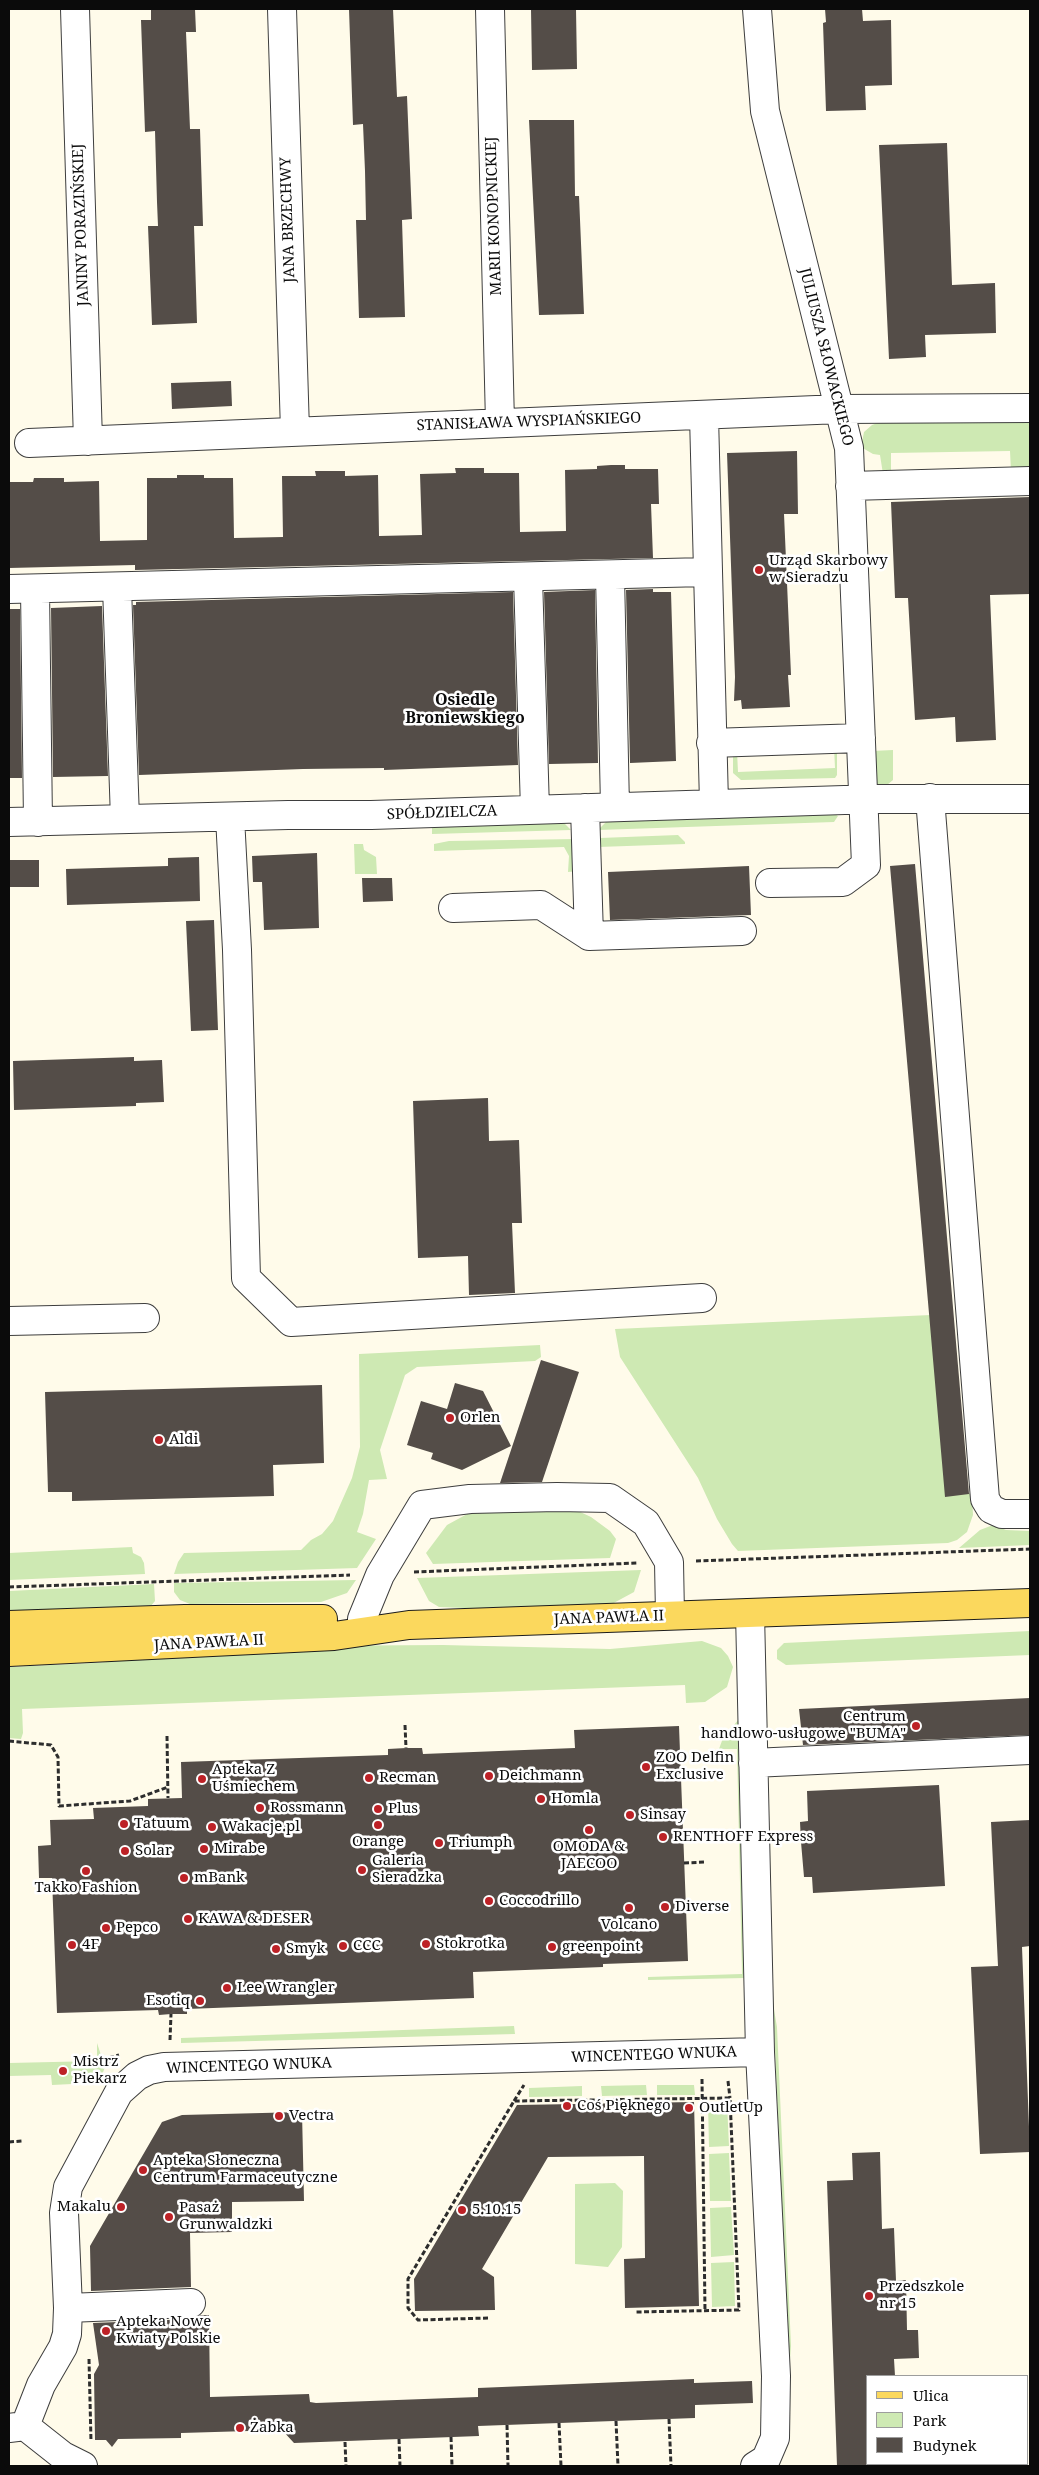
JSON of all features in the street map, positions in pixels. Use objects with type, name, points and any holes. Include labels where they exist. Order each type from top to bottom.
[{"type":"main road","name":"JANA PAWŁA II","points":[[9,1652],[334,1636],[409,1625],[1030,1603]]},
{"type":"main road","name":"JANA PAWŁA II","points":[[9,1625],[185,1619],[362,1619],[409,1625]]},
{"type":"street","name":"JANINY PORAZIŃSKIEJ","points":[[74,9],[88,440]]},
{"type":"street","name":"JANA BRZECHWY","points":[[282,9],[295,431]]},
{"type":"street","name":"MARII KONOPNICKIEJ","points":[[490,9],[500,423]]},
{"type":"street","name":"JULIUSZA SŁOWACKIEGO","points":[[757,9],[765,111],[849,448],[861,738],[870,799],[866,865],[843,882],[770,883]]},
{"type":"street","name":"STANISŁAWA WYSPIAŃSKIEGO","points":[[29,443],[840,410],[1030,408]]},
{"type":"street","points":[[704,416],[706,572],[714,803]]},
{"type":"street","points":[[850,486],[1030,480]]},
{"type":"street","points":[[9,589],[706,572]]},
{"type":"street","points":[[610,575],[614,807]]},
{"type":"street","points":[[528,577],[534,810]]},
{"type":"street","points":[[117,587],[125,819]]},
{"type":"street","points":[[36,589],[38,822]]},
{"type":"street","points":[[711,743],[861,738]]},
{"type":"street","points":[[930,798],[985,1499],[991,1509],[1002,1514],[1030,1514]]},
{"type":"street","name":"SPÓŁDZIELCZA","points":[[9,822],[371,815],[870,799],[1030,799]]},
{"type":"street","points":[[585,808],[589,936]]},
{"type":"street","points":[[230,817],[238,960],[246,1278],[291,1322],[702,1298]]},
{"type":"street","points":[[453,908],[541,905],[589,936],[742,931]]},
{"type":"street","points":[[9,1321],[145,1318]]},
{"type":"street","points":[[362,1619],[380,1575],[404,1531],[422,1505],[470,1499],[610,1498],[646,1523],[669,1562],[670,1615]]},
{"type":"street","points":[[750,1613],[760,2052],[776,2376],[775,2438],[766,2459],[755,2466]]},
{"type":"street","points":[[753,1763],[1030,1750]]},
{"type":"street","name":"WINCENTEGO WNUKA","points":[[17,2427],[63,2347],[67,2334],[68,2308],[64,2213],[68,2187],[119,2092],[137,2076],[149,2070],[760,2052]]},
{"type":"street","points":[[68,2308],[191,2303]]},
{"type":"street","points":[[17,2427],[63,2456],[83,2466]]},
{"type":"path","points":[[9,1587],[380,1575],[416,1572],[1030,1549]]},
{"type":"path","points":[[405,1725],[406,1748]]},
{"type":"path","points":[[166,1736],[168,1798]]},
{"type":"path","points":[[9,1741],[51,1745],[58,1757],[59,1806],[130,1801],[168,1787]]},
{"type":"path","points":[[684,1863],[706,1862]]},
{"type":"path","points":[[702,2078],[705,2311]]},
{"type":"path","points":[[516,2084],[523,2085]]},
{"type":"path","points":[[488,2318],[418,2320],[408,2308],[408,2279],[514,2101],[730,2098],[739,2310],[636,2312]]},
{"type":"path","points":[[9,2142],[22,2141]]},
{"type":"path","points":[[83,2466],[92,2451],[89,2355]]},
{"type":"path","points":[[669,2419],[671,2466]]},
{"type":"path","points":[[616,2421],[618,2466]]},
{"type":"path","points":[[559,2423],[561,2466]]},
{"type":"path","points":[[508,2425],[508,2466]]},
{"type":"path","points":[[452,2437],[452,2466]]},
{"type":"path","points":[[399,2439],[400,2466]]},
{"type":"path","points":[[345,2442],[346,2466]]},
{"type":"green space","points":[[880,422],[1030,423],[1030,471],[1011,471],[1010,451],[891,453],[891,474],[883,474],[880,455],[873,454],[861,447],[864,432],[872,425]]},
{"type":"green space","points":[[834,747],[837,747],[837,775],[835,778],[741,780],[733,773],[733,751],[737,751],[738,772],[835,768]]},
{"type":"green space","points":[[893,750],[893,780],[882,789],[876,784],[872,751]]},
{"type":"green space","points":[[833,813],[838,816],[834,822],[598,830],[607,821]]},
{"type":"green space","points":[[563,822],[571,830],[432,834],[434,825]]},
{"type":"green space","points":[[678,835],[685,844],[598,847],[600,838]]},
{"type":"green space","points":[[576,839],[578,871],[568,872],[569,856],[564,847],[434,851],[434,844],[449,841]]},
{"type":"green space","points":[[354,844],[363,844],[364,850],[376,857],[377,874],[355,874]]},
{"type":"green space","points":[[931,1315],[949,1495],[972,1493],[973,1515],[967,1532],[957,1540],[948,1543],[738,1551],[717,1519],[698,1478],[620,1357],[615,1329]]},
{"type":"green space","points":[[540,1345],[541,1357],[535,1361],[417,1367],[405,1375],[380,1450],[387,1479],[369,1480],[363,1514],[357,1532],[376,1539],[357,1568],[174,1574],[178,1562],[184,1553],[301,1550],[311,1540],[322,1534],[333,1521],[352,1478],[360,1447],[359,1354]]},
{"type":"green space","points":[[576,1510],[591,1517],[610,1531],[616,1539],[610,1558],[433,1564],[426,1553],[447,1525],[469,1513]]},
{"type":"green space","points":[[993,1525],[1006,1530],[1030,1531],[1030,1545],[959,1548],[980,1530]]},
{"type":"green space","points":[[132,1547],[133,1553],[141,1557],[144,1563],[145,1574],[9,1580],[9,1553]]},
{"type":"green space","points":[[641,1570],[634,1592],[610,1605],[490,1609],[439,1607],[429,1601],[417,1578]]},
{"type":"green space","points":[[356,1580],[347,1593],[321,1602],[190,1604],[180,1600],[174,1592],[174,1583]]},
{"type":"green space","points":[[154,1584],[155,1601],[150,1607],[9,1612],[9,1591]]},
{"type":"green space","points":[[1030,1631],[1030,1655],[786,1665],[777,1659],[777,1650],[784,1643]]},
{"type":"green space","points":[[702,1641],[721,1648],[728,1656],[733,1667],[727,1687],[705,1702],[686,1703],[685,1685],[22,1709],[23,1733],[21,1739],[9,1738],[9,1667],[95,1663],[289,1646],[443,1645],[610,1649]]},
{"type":"green space","points":[[739,1719],[748,2036],[745,2036],[745,1978],[648,1980],[648,1977],[742,1974],[737,1749],[719,1749],[723,1738]]},
{"type":"green space","points":[[773,2004],[777,2027],[791,2346],[789,2373]]},
{"type":"green space","points":[[514,2026],[515,2034],[181,2043],[181,2038]]},
{"type":"green space","points":[[97,2043],[105,2067],[102,2075],[72,2078],[72,2084],[52,2085],[51,2075],[9,2076],[9,2063],[97,2061]]},
{"type":"green space","points":[[646,2085],[647,2095],[602,2096],[601,2086]]},
{"type":"green space","points":[[657,2085],[694,2085],[695,2095],[657,2095]]},
{"type":"green space","points":[[582,2086],[582,2096],[529,2097],[529,2088]]},
{"type":"green space","points":[[708,2103],[727,2103],[729,2146],[709,2147]]},
{"type":"green space","points":[[729,2153],[731,2201],[710,2201],[709,2154]]},
{"type":"green space","points":[[615,2183],[623,2191],[622,2247],[608,2267],[575,2264],[575,2184]]},
{"type":"green space","points":[[731,2207],[734,2255],[711,2257],[710,2208]]},
{"type":"green space","points":[[734,2262],[735,2306],[712,2307],[711,2263]]},
{"type":"building","points":[[151,9],[195,9],[196,32],[186,32],[190,129],[200,129],[203,226],[194,226],[197,323],[152,325],[148,226],[158,226],[155,131],[145,132],[141,20],[151,20]]},
{"type":"building","points":[[349,9],[393,9],[397,97],[407,96],[412,219],[402,220],[405,317],[359,318],[356,220],[366,220],[365,171],[363,124],[353,125]]},
{"type":"building","points":[[531,9],[576,9],[577,69],[532,70]]},
{"type":"building","points":[[825,9],[862,9],[863,21],[891,20],[892,85],[865,86],[866,110],[826,111],[823,23],[826,22]]},
{"type":"building","points":[[529,120],[574,120],[575,196],[579,196],[584,314],[539,315]]},
{"type":"building","points":[[947,143],[952,285],[995,283],[996,333],[925,335],[926,357],[889,359],[879,145]]},
{"type":"building","points":[[231,381],[232,406],[172,409],[171,383]]},
{"type":"building","name":"Urząd Skarbowy w Sieradzu","points":[[797,451],[798,514],[784,514],[791,675],[788,675],[790,707],[742,709],[741,700],[734,701],[735,677],[727,453]]},
{"type":"building","points":[[625,465],[625,469],[658,469],[659,504],[651,504],[653,558],[135,570],[135,565],[9,568],[9,482],[33,482],[34,478],[64,478],[64,482],[99,481],[100,541],[147,540],[147,478],[177,478],[177,475],[204,475],[204,478],[233,478],[234,538],[283,537],[282,476],[316,476],[315,471],[345,471],[345,476],[378,475],[379,536],[422,535],[420,474],[456,473],[455,468],[484,468],[484,473],[519,473],[520,532],[566,531],[565,470],[597,469],[597,466]]},
{"type":"building","points":[[1030,497],[1030,594],[990,595],[996,740],[956,742],[955,717],[915,720],[908,598],[895,598],[891,502]]},
{"type":"building","points":[[653,589],[653,592],[671,592],[676,761],[630,763],[626,590]]},
{"type":"building","points":[[595,590],[598,763],[549,764],[544,592]]},
{"type":"building","points":[[513,592],[518,765],[384,770],[384,768],[303,769],[139,775],[133,605],[136,605],[136,602]]},
{"type":"building","points":[[102,606],[108,776],[53,777],[51,608]]},
{"type":"building","points":[[9,609],[20,609],[22,778],[9,778]]},
{"type":"building","points":[[317,853],[319,928],[264,930],[262,882],[253,882],[252,856]]},
{"type":"building","points":[[199,857],[200,901],[67,905],[66,869],[168,866],[168,858]]},
{"type":"building","points":[[9,860],[39,860],[39,887],[9,887]]},
{"type":"building","points":[[915,864],[969,1494],[945,1497],[890,866]]},
{"type":"building","points":[[749,866],[751,915],[610,920],[608,872]]},
{"type":"building","points":[[362,878],[392,878],[393,901],[363,902]]},
{"type":"building","points":[[214,920],[218,1030],[191,1031],[186,921]]},
{"type":"building","points":[[134,1057],[134,1061],[162,1060],[164,1102],[136,1103],[136,1106],[14,1110],[13,1061]]},
{"type":"building","points":[[488,1098],[489,1141],[519,1140],[522,1223],[512,1223],[515,1293],[469,1295],[468,1256],[418,1258],[413,1101]]},
{"type":"building","points":[[541,1360],[579,1372],[542,1482],[500,1483]]},
{"type":"building","name":"Orlen","points":[[455,1383],[483,1391],[511,1446],[462,1470],[431,1459],[433,1453],[407,1445],[421,1401],[447,1409]]},
{"type":"building","name":"Aldi","points":[[322,1385],[324,1463],[273,1465],[274,1496],[72,1501],[72,1492],[48,1492],[45,1392]]},
{"type":"building","name":"Centrum handlowo-usługowe \"BUMA\"","points":[[1030,1698],[1030,1735],[803,1745],[799,1709]]},
{"type":"building","name":"Galeria Sieradzka","points":[[679,1726],[688,1961],[603,1964],[603,1967],[473,1972],[474,1998],[187,2009],[187,2014],[159,2015],[158,2010],[57,2013],[52,1878],[39,1878],[38,1846],[51,1845],[50,1820],[94,1819],[93,1808],[148,1806],[148,1799],[182,1798],[181,1762],[388,1755],[388,1749],[406,1748],[422,1748],[423,1754],[575,1748],[574,1730]]},
{"type":"building","points":[[939,1785],[945,1886],[813,1893],[812,1877],[804,1877],[801,1842],[800,1822],[808,1821],[807,1791]]},
{"type":"building","points":[[1030,1820],[1030,1946],[1022,1947],[1030,2152],[980,2154],[971,1967],[998,1966],[991,1822]]},
{"type":"building","points":[[694,2102],[699,2306],[625,2308],[624,2259],[645,2258],[644,2156],[548,2157],[482,2269],[494,2277],[495,2310],[415,2311],[414,2279],[517,2105]]},
{"type":"building","name":"Pasaż Grunwaldzki","points":[[302,2112],[304,2201],[232,2202],[232,2232],[190,2233],[191,2287],[91,2291],[90,2246],[162,2122],[182,2115]]},
{"type":"building","name":"Przedszkole nr 15","points":[[880,2152],[882,2229],[894,2228],[896,2281],[906,2280],[907,2330],[918,2330],[919,2358],[894,2359],[895,2375],[866,2375],[866,2465],[868,2466],[837,2466],[827,2181],[853,2180],[852,2153]]},
{"type":"building","points":[[200,2315],[209,2315],[210,2397],[309,2394],[310,2402],[316,2403],[478,2397],[478,2388],[694,2379],[694,2383],[752,2381],[753,2403],[695,2405],[695,2418],[478,2426],[479,2436],[294,2443],[282,2430],[181,2433],[181,2438],[118,2439],[112,2447],[106,2440],[95,2440],[94,2374],[99,2365],[93,2323],[192,2319]]},
{"type":"place","name":"Urząd Skarbowy w Sieradzu","points":[[759,570]]},
{"type":"place","name":"Orlen","points":[[450,1418]]},
{"type":"place","name":"Aldi","points":[[159,1440]]},
{"type":"place","name":"Centrum handlowo-usługowe \"BUMA\"","points":[[916,1726]]},
{"type":"place","name":"ZOO Delfin Exclusive","points":[[646,1767]]},
{"type":"place","name":"Deichmann","points":[[489,1776]]},
{"type":"place","name":"Recman","points":[[369,1778]]},
{"type":"place","name":"Apteka Z Uśmiechem","points":[[202,1779]]},
{"type":"place","name":"Homla","points":[[541,1799]]},
{"type":"place","name":"Rossmann","points":[[260,1808]]},
{"type":"place","name":"Plus","points":[[378,1809]]},
{"type":"place","name":"Sinsay","points":[[630,1815]]},
{"type":"place","name":"Tatuum","points":[[124,1824]]},
{"type":"place","name":"Orange","points":[[378,1825]]},
{"type":"place","name":"Wakacje.pl","points":[[212,1827]]},
{"type":"place","name":"OMODA & JAECOO","points":[[589,1830]]},
{"type":"place","name":"RENTHOFF Express","points":[[663,1837]]},
{"type":"place","name":"Triumph","points":[[439,1843]]},
{"type":"place","name":"Mirabe","points":[[204,1849]]},
{"type":"place","name":"Solar","points":[[125,1851]]},
{"type":"place","name":"Galeria Sieradzka","points":[[362,1870]]},
{"type":"place","name":"Takko Fashion","points":[[86,1871]]},
{"type":"place","name":"mBank","points":[[184,1878]]},
{"type":"place","name":"Coccodrillo","points":[[489,1901]]},
{"type":"place","name":"Diverse","points":[[665,1907]]},
{"type":"place","name":"Volcano","points":[[629,1908]]},
{"type":"place","name":"KAWA & DESER","points":[[188,1919]]},
{"type":"place","name":"Pepco","points":[[106,1928]]},
{"type":"place","name":"Stokrotka","points":[[426,1944]]},
{"type":"place","name":"4F","points":[[72,1945]]},
{"type":"place","name":"CCC","points":[[343,1946]]},
{"type":"place","name":"greenpoint","points":[[552,1947]]},
{"type":"place","name":"Smyk","points":[[276,1949]]},
{"type":"place","name":"Lee Wrangler","points":[[227,1988]]},
{"type":"place","name":"Esotiq","points":[[200,2001]]},
{"type":"place","name":"Mistrz Piekarz","points":[[63,2071]]},
{"type":"place","name":"Coś Pięknego","points":[[567,2106]]},
{"type":"place","name":"OutletUp","points":[[689,2108]]},
{"type":"place","name":"Vectra","points":[[279,2116]]},
{"type":"place","name":"Apteka Słoneczna Centrum Farmaceutyczne","points":[[143,2170]]},
{"type":"place","name":"Makalu","points":[[121,2207]]},
{"type":"place","name":"5.10.15","points":[[462,2210]]},
{"type":"place","name":"Pasaż Grunwaldzki","points":[[169,2217]]},
{"type":"place","name":"Przedszkole nr 15","points":[[869,2296]]},
{"type":"place","name":"Apteka Nowe Kwiaty Polskie","points":[[106,2331]]},
{"type":"place","name":"Żabka","points":[[240,2428]]},
{"type":"district","name":"Osiedle Broniewskiego","points":[[465,709]]}]
